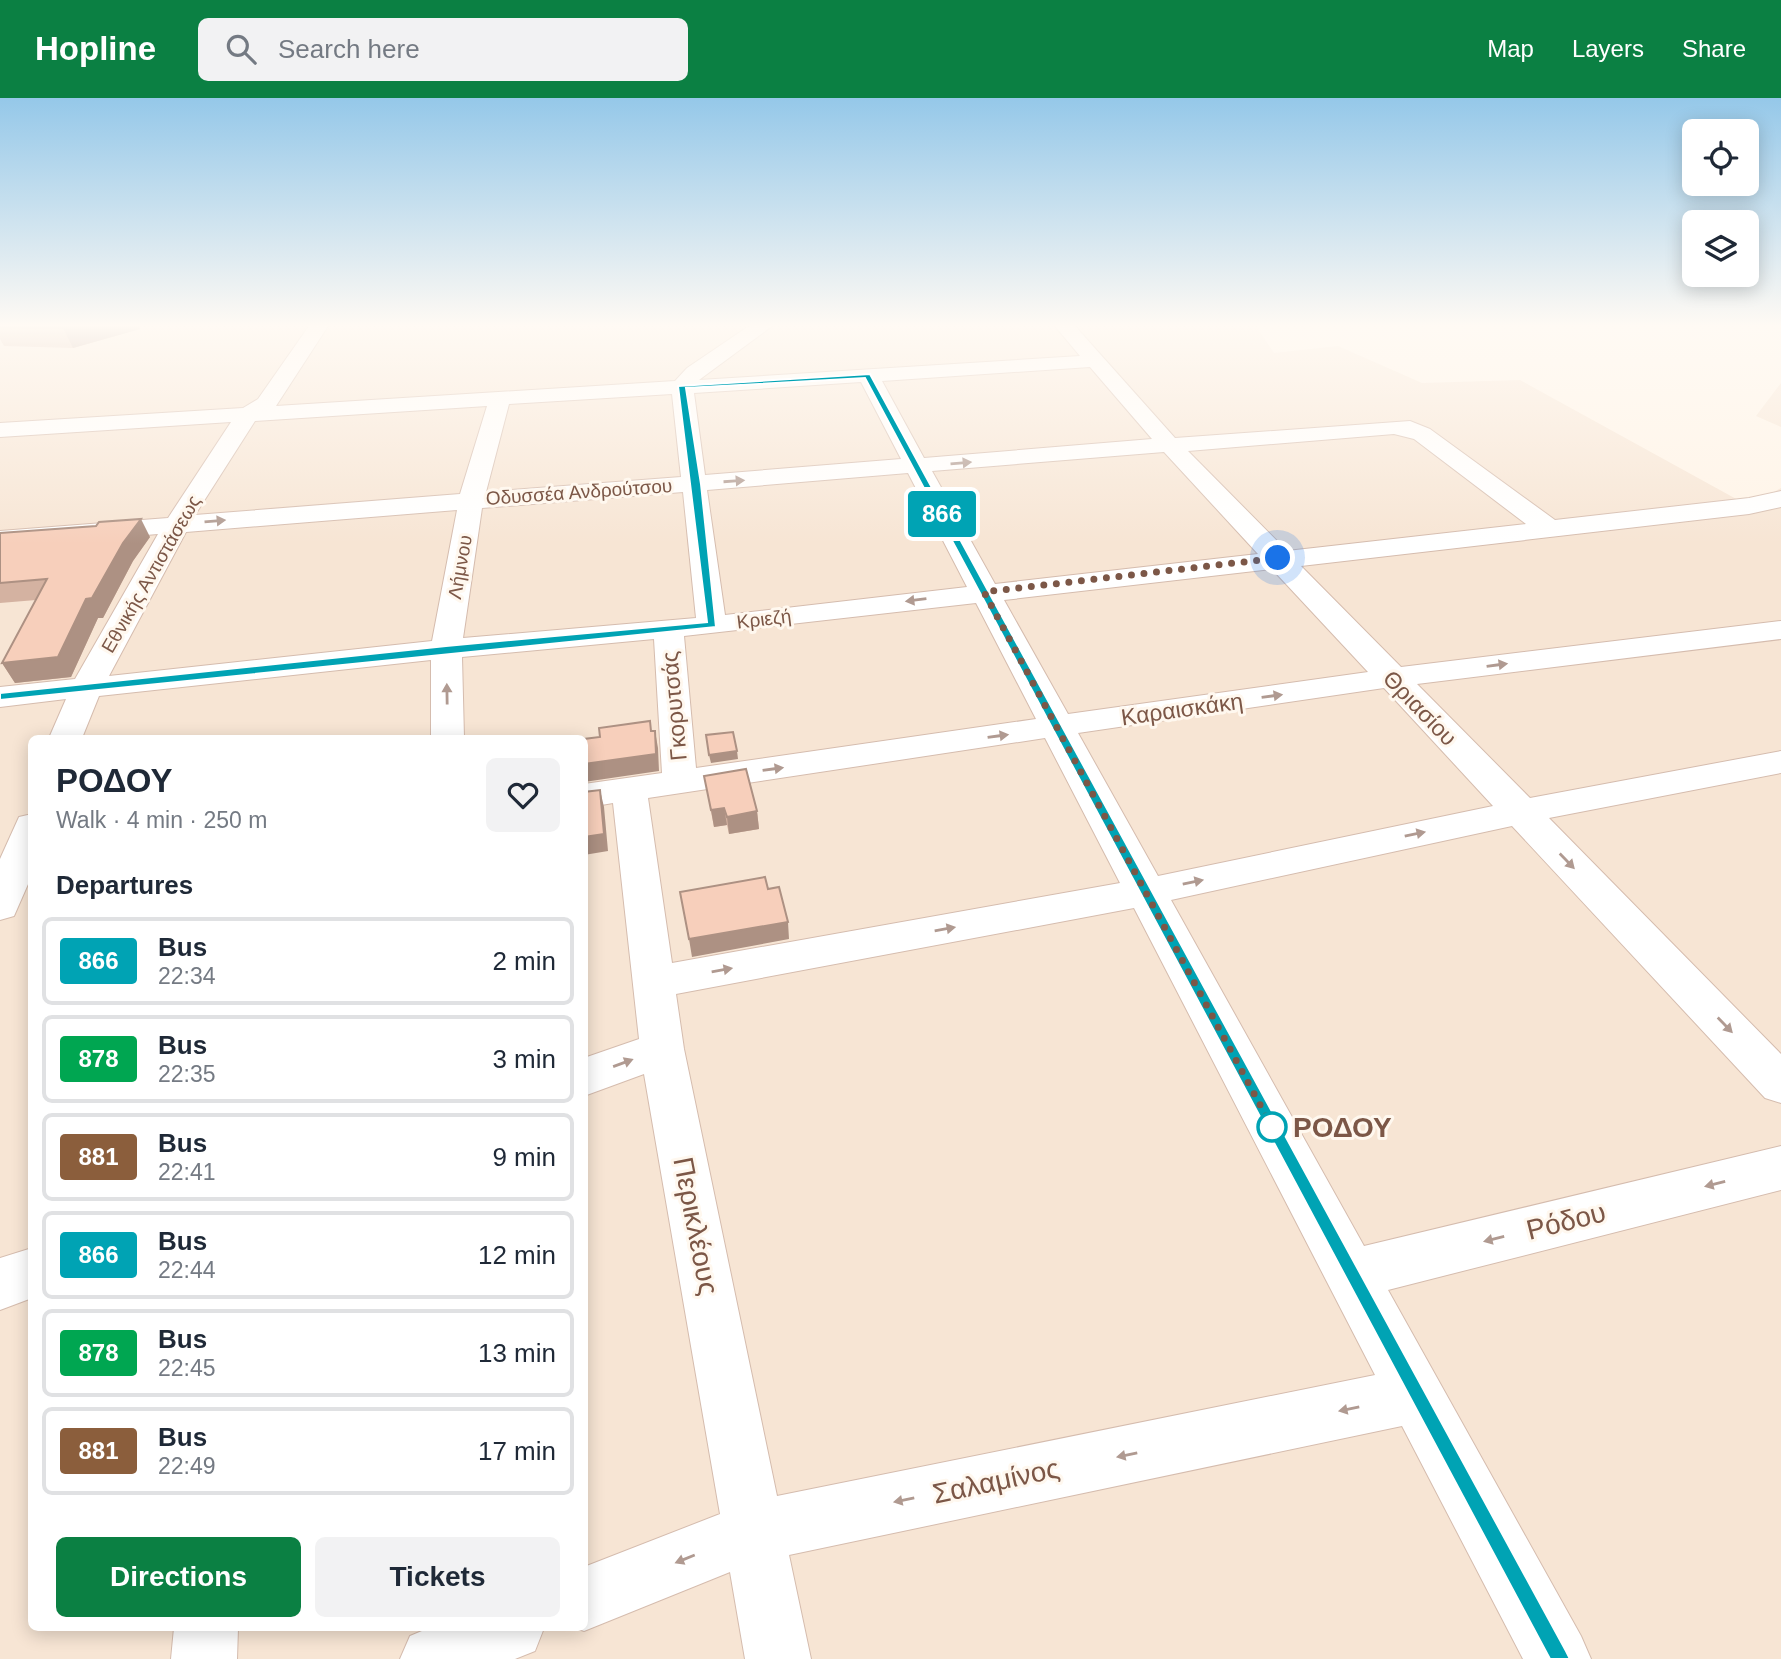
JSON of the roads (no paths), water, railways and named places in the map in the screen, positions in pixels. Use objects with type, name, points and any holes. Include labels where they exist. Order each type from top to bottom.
[{"type":"street","name":"Εθνικής Αντιστάσεως","points":[[67,735],[87,687],[177,524],[247,415],[266,404],[269,399]]},
{"type":"street","points":[[0,430],[487,399]]},
{"type":"street","name":"Λήμνου","points":[[448,735],[446,649],[471,500],[500,399]]},
{"type":"street","points":[[684,399],[697,484],[712,625]]},
{"type":"street","points":[[881,399],[1558,1659]]},
{"type":"street","name":"Θριασίου","points":[[1129,399],[1169,445],[1781,1084]]},
{"type":"street","name":"Οδυσσέα Ανδρούτσου","points":[[0,539],[1410,428],[1550,529]]},
{"type":"street","name":"Κριεζή","points":[[0,697],[446,649],[712,625],[1749,506],[1781,499]]},
{"type":"street","points":[[1749,506],[1781,520]]},
{"type":"street","name":"Γκορυτσάς","points":[[668,629],[680,783]]},
{"type":"street","name":"Καραισκάκη","points":[[607,793],[1393,679],[1781,630]]},
{"type":"street","points":[[654,982],[1146,892],[1520,812],[1774,771]]},
{"type":"street","name":"Περικλέους","points":[[607,793],[654,982],[662,1049],[778,1659]]},
{"type":"street","points":[[10,886],[28,837]]},
{"type":"street","points":[[588,1076],[662,1049]]},
{"type":"street","name":"Ρόδου","points":[[1351,1274],[1781,1168]]},
{"type":"street","points":[[0,1284],[28,1274]]},
{"type":"street","name":"Σαλαμίνος","points":[[588,1597],[755,1531],[1416,1395]]},
{"type":"street","points":[[204,1659],[206,1631]]},
{"type":"street","points":[[433,1659],[504,1631]]},
{"type":"place","name":"ΡΟΔΟΥ","points":[[1272,1127]]}]
